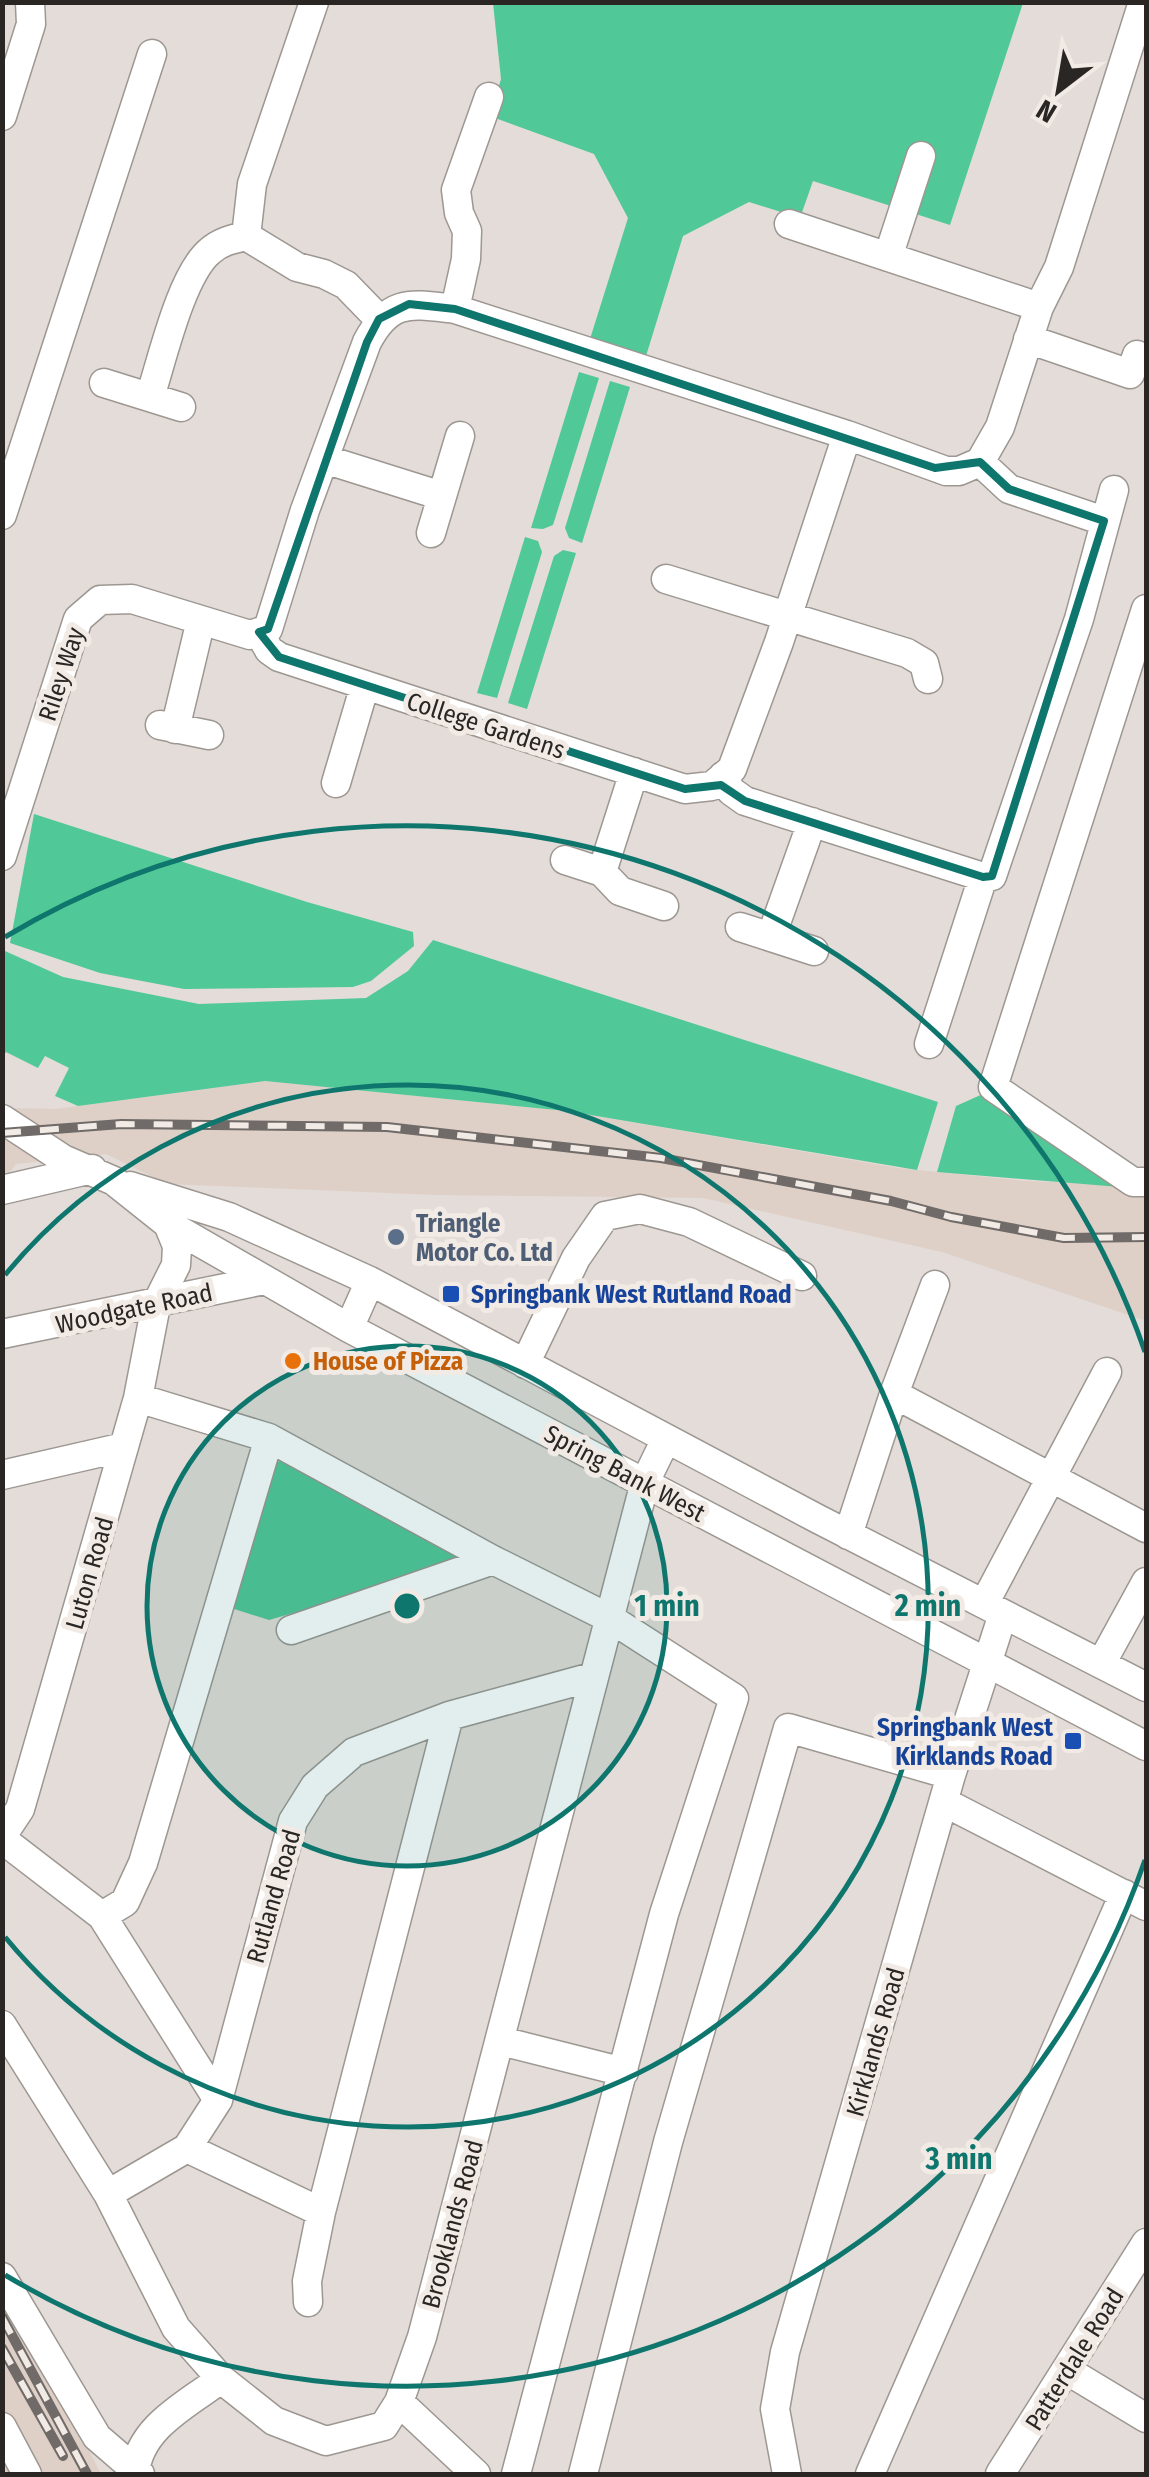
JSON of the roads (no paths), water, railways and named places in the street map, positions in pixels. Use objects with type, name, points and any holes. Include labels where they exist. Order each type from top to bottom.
[{"type":"street","points":[[2,116],[31,24],[30,2]]},
{"type":"street","points":[[246,236],[252,184],[314,2]]},
{"type":"street","points":[[259,632],[268,628],[305,510],[379,319],[409,304],[455,308],[848,435],[946,471],[959,471],[980,462],[1000,427],[1039,307],[1059,266],[1144,2]]},
{"type":"street","points":[[2,515],[107,182],[152,54]]},
{"type":"street","points":[[455,308],[466,259],[467,231],[459,213],[456,190],[488,98]]},
{"type":"street","points":[[888,257],[922,156]]},
{"type":"street","points":[[789,224],[1039,307]]},
{"type":"street","points":[[150,397],[193,270],[209,252],[228,240],[246,236],[298,268],[324,274],[346,285],[379,319]]},
{"type":"street","points":[[1028,340],[1130,374],[1137,354]]},
{"type":"street","points":[[104,382],[181,407]]},
{"type":"street","points":[[848,435],[784,629],[732,768],[723,776],[731,791],[746,801],[983,877],[992,876],[1078,619],[1114,490]]},
{"type":"street","points":[[431,533],[460,436]]},
{"type":"street","points":[[324,460],[442,496]]},
{"type":"street","points":[[980,462],[1009,490],[1104,521]]},
{"type":"street","points":[[666,579],[784,629],[908,653],[931,652],[945,644]]},
{"type":"street","name":"Riley Way","points":[[2,856],[78,619],[100,600],[132,599],[250,635],[259,632]]},
{"type":"street","points":[[1146,609],[994,1088],[1133,1182],[1146,1182]]},
{"type":"street","points":[[201,620],[167,727],[209,735]]},
{"type":"street","name":"College Gardens","points":[[259,632],[279,658],[685,789],[712,786],[723,776]]},
{"type":"street","points":[[908,653],[924,663],[928,679]]},
{"type":"street","points":[[336,783],[365,685]]},
{"type":"street","points":[[602,872],[634,772]]},
{"type":"street","points":[[771,938],[812,822]]},
{"type":"street","points":[[565,860],[602,872],[620,891],[664,906]]},
{"type":"street","points":[[930,1044],[983,877]]},
{"type":"street","points":[[740,927],[814,951]]},
{"type":"street","name":"Spring Bank West","points":[[2,1119],[63,1159],[229,1217],[370,1281],[848,1535],[1146,1687]]},
{"type":"street","points":[[2,1190],[103,1175]]},
{"type":"street","name":"Spring Bank West","points":[[103,1175],[168,1224],[349,1328],[1146,1746]]},
{"type":"street","points":[[525,1364],[576,1258],[605,1216],[640,1209],[689,1222],[802,1276]]},
{"type":"street","name":"Luton Road","points":[[2,1838],[11,1799],[124,1448],[156,1305],[176,1265],[177,1246],[168,1224]]},
{"type":"street","name":"Woodgate Road","points":[[2,1334],[264,1280]]},
{"type":"street","points":[[349,1328],[370,1281]]},
{"type":"street","points":[[848,1535],[935,1285]]},
{"type":"street","name":"Kirklands Road","points":[[787,2474],[775,2409],[785,2352],[986,1659],[993,1609],[1050,1479],[1107,1372]]},
{"type":"street","points":[[894,1394],[1146,1528]]},
{"type":"street","points":[[138,1398],[269,1438],[493,1560],[611,1618],[734,1698],[664,1914],[516,2474]]},
{"type":"street","points":[[102,1916],[126,1902],[143,1863],[269,1438]]},
{"type":"street","name":"Brooklands Road","points":[[399,2402],[422,2338],[644,1482],[666,1439]]},
{"type":"street","points":[[2,1474],[124,1448]]},
{"type":"street","points":[[291,1630],[493,1560]]},
{"type":"street","points":[[1101,1664],[1146,1582]]},
{"type":"street","name":"Rutland Road","points":[[108,2194],[187,2148],[218,2100],[294,1821],[316,1786],[354,1752],[449,1716],[592,1677]]},
{"type":"street","points":[[308,2302],[306,2281],[322,2212],[449,1716]]},
{"type":"street","points":[[582,2474],[668,2142],[788,1728],[948,1788],[1135,1900],[870,2474]]},
{"type":"street","points":[[2,1838],[102,1916],[218,2100]]},
{"type":"street","points":[[5,2033],[108,2194],[176,2328],[221,2378],[274,2420],[326,2440],[384,2426],[399,2402],[476,2474]]},
{"type":"street","points":[[501,2040],[624,2072]]},
{"type":"street","points":[[187,2148],[322,2212]]},
{"type":"street","name":"Patterdale Road","points":[[1000,2474],[1146,2243]]},
{"type":"street","points":[[2,2276],[97,2437],[136,2473]]},
{"type":"street","points":[[1068,2371],[1146,2418]]},
{"type":"street","points":[[136,2473],[138,2454],[157,2426],[221,2378]]},
{"type":"street","points":[[2,2427],[27,2474]]},
{"type":"railway","points":[[2,1133],[121,1124],[387,1127],[661,1158],[1064,1238],[1146,1237]]},
{"type":"railway","points":[[2,2317],[87,2474]]},
{"type":"railway","points":[[2,2348],[63,2456]]},
{"type":"place","name":"Triangle Motor Co. Ltd","points":[[396,1237]]},
{"type":"place","name":"Springbank West Rutland Road","points":[[451,1294]]},
{"type":"place","name":"House of Pizza","points":[[293,1361]]},
{"type":"place","name":"Springbank West Kirklands Road","points":[[1073,1741]]}]
